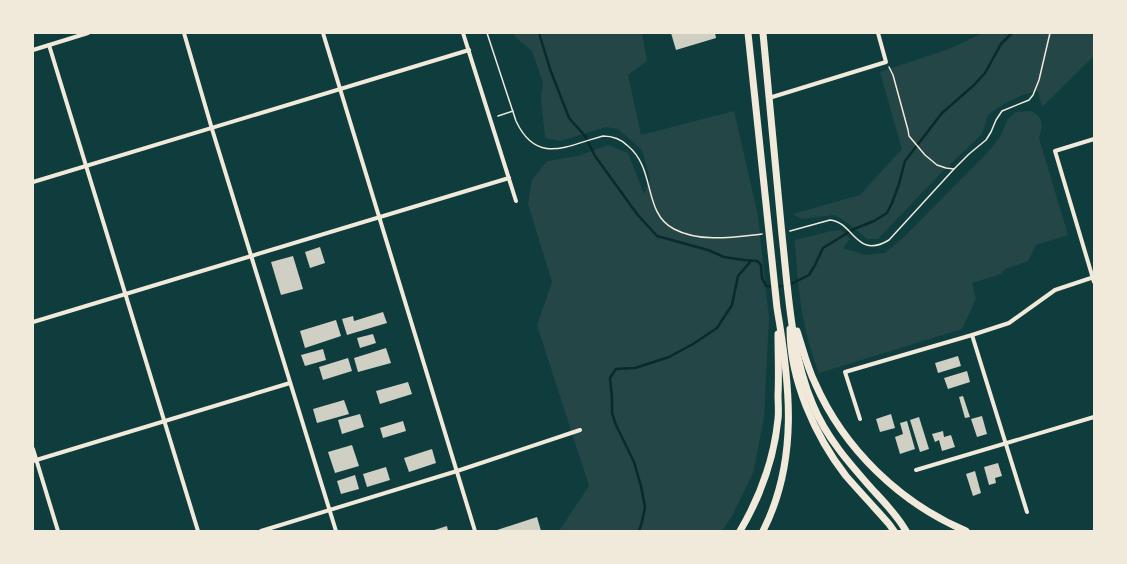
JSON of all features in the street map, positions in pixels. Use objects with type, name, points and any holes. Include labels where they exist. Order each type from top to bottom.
[{"type":"main road","points":[[748,33],[777,308],[783,342],[789,394],[788,445],[785,464],[778,493],[763,531]]},
{"type":"main road","points":[[762,33],[789,306],[790,340],[793,358],[805,403],[814,425],[846,475],[894,531]]},
{"type":"main road","points":[[789,306],[799,360],[806,385],[813,405],[825,429],[839,450],[894,514],[906,531]]},
{"type":"main road","points":[[789,306],[806,361],[815,384],[833,417],[858,452],[882,477],[913,502],[936,516],[966,531]]},
{"type":"main road","points":[[740,531],[759,494],[774,447],[778,419],[779,372],[777,308]]},
{"type":"street","points":[[33,50],[88,33]]},
{"type":"street","points":[[184,33],[212,129],[336,531]]},
{"type":"street","points":[[323,33],[475,531]]},
{"type":"street","points":[[463,33],[516,201]]},
{"type":"street","points":[[769,98],[886,62],[878,33]]},
{"type":"street","points":[[50,45],[198,531]]},
{"type":"street","points":[[33,182],[469,50]]},
{"type":"street","points":[[860,419],[845,372],[972,335],[1009,322],[1055,290],[1094,279],[1054,151],[1094,139]]},
{"type":"street","points":[[33,322],[509,178]]},
{"type":"street","points":[[972,335],[1027,512]]},
{"type":"street","points":[[35,461],[290,383]]},
{"type":"street","points":[[916,470],[1094,417]]},
{"type":"street","points":[[261,531],[457,471],[580,430]]},
{"type":"street","points":[[33,449],[35,461],[58,531]]},
{"type":"path","points":[[487,33],[520,129],[534,144],[543,148],[552,149],[562,148],[595,138],[610,136],[616,138],[624,142],[639,159],[659,216],[674,230],[695,236],[721,238],[766,233]]},
{"type":"path","points":[[786,231],[834,220],[839,222],[865,245],[870,246],[883,244],[889,240],[954,169],[986,140],[1002,111],[1029,100],[1033,95],[1039,80],[1050,33]]},
{"type":"path","points":[[886,62],[893,75],[909,136],[924,155],[937,165],[954,169]]},
{"type":"path","points":[[498,116],[513,111]]},
{"type":"shaded area","points":[[515,33],[642,33],[647,61],[628,75],[641,135],[734,111],[758,216],[769,318],[764,418],[753,473],[732,516],[722,531],[559,531],[589,486],[537,325],[552,282],[528,204],[532,180],[547,161],[578,156],[608,145],[628,153],[644,194],[650,179],[642,150],[618,129],[606,127],[560,141],[545,138],[541,97],[543,83],[532,51],[515,37]]},
{"type":"shaded area","points":[[983,33],[1094,33],[1094,56],[1042,107],[1038,91],[1022,95],[1000,106],[988,115],[982,134],[939,175],[878,239],[867,239],[835,215],[801,219],[793,214],[860,195],[902,149],[880,72],[949,49]]},
{"type":"shaded area","points":[[1032,111],[1039,117],[1042,123],[1039,138],[1068,235],[1036,245],[1028,261],[1005,269],[1001,274],[972,283],[976,299],[962,329],[819,373],[808,341],[801,308],[795,240],[841,230],[850,239],[843,248],[865,255],[885,253],[904,237],[988,152],[1000,137],[1008,119],[1016,112]]},
{"type":"building","points":[[671,33],[715,33],[716,38],[676,50]]},
{"type":"building","points":[[320,247],[325,263],[310,268],[305,252]]},
{"type":"building","points":[[293,256],[303,289],[281,295],[271,262]]},
{"type":"building","points":[[383,312],[387,323],[347,335],[342,319],[353,316],[354,321]]},
{"type":"building","points":[[336,320],[341,336],[305,348],[300,331]]},
{"type":"building","points":[[373,334],[376,343],[360,348],[357,338]]},
{"type":"building","points":[[386,348],[391,363],[358,372],[354,358]]},
{"type":"building","points":[[323,349],[326,360],[305,366],[301,355]]},
{"type":"building","points":[[958,356],[961,366],[938,373],[935,363]]},
{"type":"building","points":[[348,358],[352,371],[323,380],[319,367]]},
{"type":"building","points":[[967,371],[970,382],[948,389],[944,378]]},
{"type":"building","points":[[408,382],[412,394],[380,404],[376,391]]},
{"type":"building","points":[[963,396],[970,417],[965,418],[959,397]]},
{"type":"building","points":[[344,400],[349,414],[317,423],[313,409]]},
{"type":"building","points":[[360,414],[364,427],[342,434],[338,420]]},
{"type":"building","points":[[891,414],[895,428],[880,432],[876,419]]},
{"type":"building","points":[[982,416],[987,434],[977,437],[971,419]]},
{"type":"building","points":[[919,417],[929,449],[920,452],[910,420]]},
{"type":"building","points":[[403,421],[406,431],[383,438],[380,428]]},
{"type":"building","points":[[907,421],[915,449],[900,454],[895,437],[903,434],[900,423]]},
{"type":"building","points":[[943,431],[944,437],[951,435],[955,447],[942,451],[939,440],[935,442],[932,434]]},
{"type":"building","points":[[352,445],[359,466],[335,473],[328,452]]},
{"type":"building","points":[[432,449],[436,463],[409,472],[404,458]]},
{"type":"building","points":[[998,463],[1002,476],[995,478],[996,483],[989,485],[984,467]]},
{"type":"building","points":[[386,467],[390,480],[367,487],[363,474]]},
{"type":"building","points":[[975,471],[981,493],[973,496],[966,474]]},
{"type":"building","points":[[355,475],[359,489],[341,494],[337,481]]},
{"type":"building","points":[[537,517],[541,531],[494,531]]},
{"type":"building","points":[[447,526],[448,531],[431,531]]},
{"type":"waterway","points":[[539,33],[550,69],[569,118],[585,136],[595,156],[637,214],[657,236],[708,250],[724,257],[757,261],[761,265],[762,278],[766,286],[778,287],[791,284],[809,275],[823,248],[854,229],[874,221],[887,213],[899,184],[905,161],[942,113],[974,85],[985,73],[1001,44],[1012,33]]},
{"type":"waterway","points":[[639,531],[645,507],[634,462],[616,425],[612,413],[610,378],[616,369],[635,368],[669,357],[693,344],[717,328],[732,305],[738,276],[751,261]]}]
